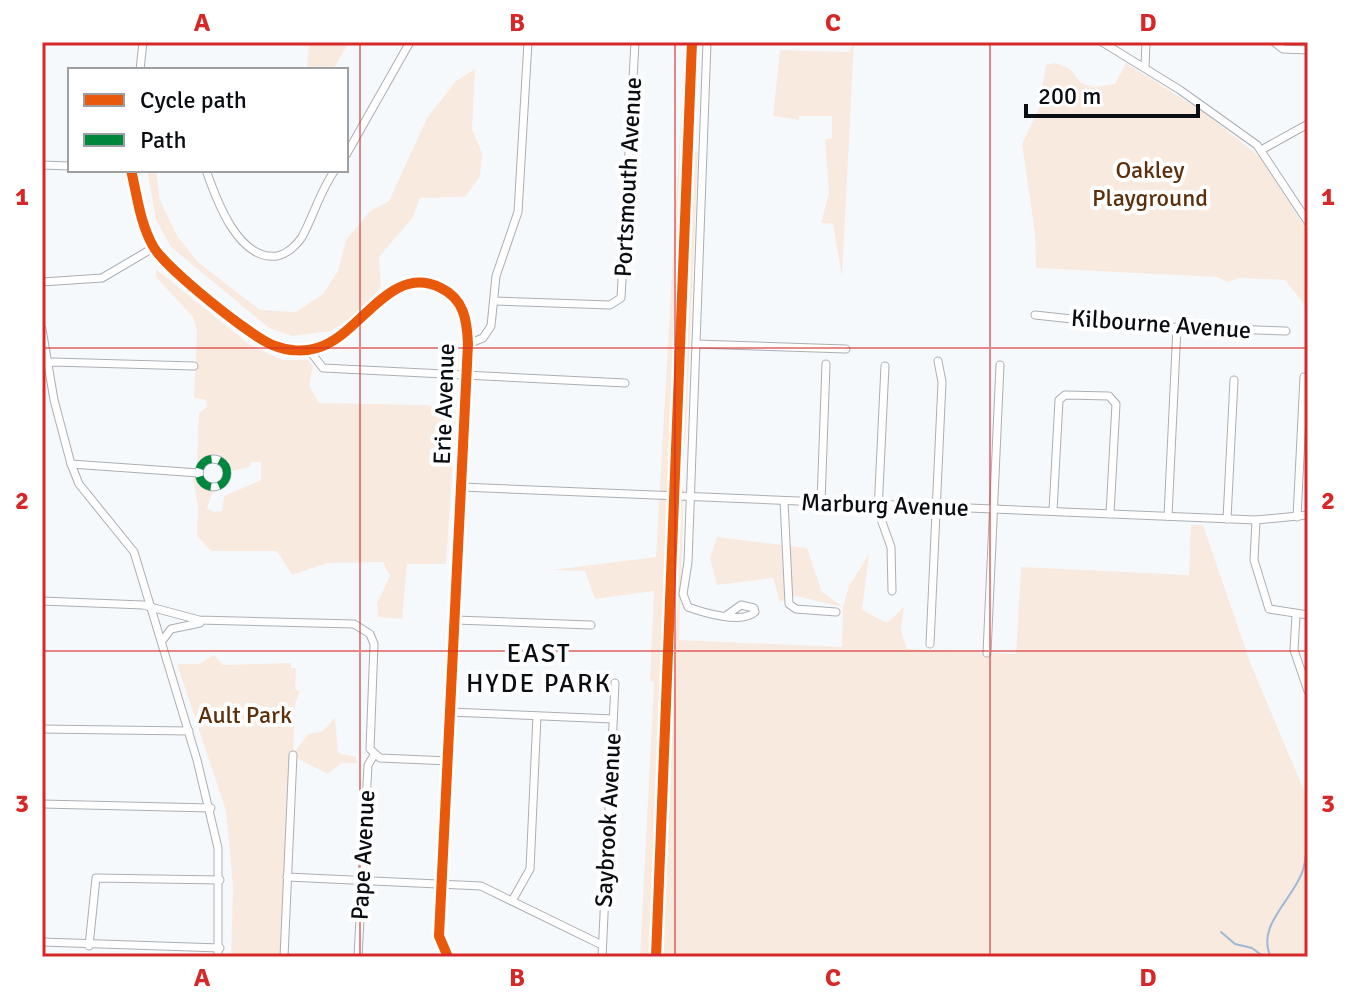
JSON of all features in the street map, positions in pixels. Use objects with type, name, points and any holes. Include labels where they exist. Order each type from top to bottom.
[{"type":"street","points":[[140,68],[143,42]]},
{"type":"street","points":[[348,151],[410,42]]},
{"type":"street","points":[[468,344],[487,333],[496,276],[520,200],[528,42]]},
{"type":"street","name":"Portsmouth Avenue","points":[[494,301],[610,305],[619,301],[623,294],[635,42]]},
{"type":"street","points":[[707,42],[696,344],[685,497],[684,602],[701,612],[727,615]]},
{"type":"street","points":[[1102,42],[1145,67],[1263,149],[1308,222]]},
{"type":"street","points":[[1145,67],[1146,42]]},
{"type":"street","points":[[1276,45],[1308,50]]},
{"type":"street","points":[[1263,149],[1308,124]]},
{"type":"street","points":[[42,165],[68,166]]},
{"type":"street","points":[[131,172],[142,221],[153,248],[173,270],[263,341],[283,349],[309,350],[323,368],[625,383]]},
{"type":"street","points":[[207,172],[225,213],[245,245],[253,251],[274,256],[286,252],[301,238],[318,197],[334,172]]},
{"type":"street","points":[[42,282],[102,278],[153,248]]},
{"type":"street","name":"Erie Avenue","points":[[309,350],[335,341],[398,287],[419,283],[444,289],[461,305],[468,344],[441,884],[439,936],[443,955]]},
{"type":"street","name":"Kilbourne Avenue","points":[[1035,315],[1177,327],[1286,331]]},
{"type":"street","points":[[1168,516],[1177,327]]},
{"type":"street","points":[[42,329],[45,364],[71,464],[79,484],[134,552],[211,808],[220,880],[218,957]]},
{"type":"street","points":[[696,344],[846,349]]},
{"type":"street","points":[[930,644],[942,375],[938,361]]},
{"type":"street","points":[[45,364],[194,366]]},
{"type":"street","points":[[821,502],[826,364]]},
{"type":"street","points":[[987,653],[1000,365]]},
{"type":"street","points":[[885,366],[878,505],[891,547],[892,591]]},
{"type":"street","points":[[1297,517],[1304,377]]},
{"type":"street","points":[[1227,519],[1234,380]]},
{"type":"street","points":[[1053,511],[1059,400],[1065,395],[1087,395],[1112,397],[1116,404],[1110,514]]},
{"type":"street","points":[[71,464],[199,473]]},
{"type":"street","name":"Marburg Avenue","points":[[461,487],[1256,520],[1308,515]]},
{"type":"street","points":[[784,501],[789,604],[796,609],[836,612]]},
{"type":"street","points":[[1256,520],[1254,560],[1267,606],[1272,612],[1308,615]]},
{"type":"street","points":[[42,601],[151,608],[184,618],[214,620]]},
{"type":"street","points":[[1296,615],[1294,650],[1308,691]]},
{"type":"street","points":[[162,641],[171,629],[214,620]]},
{"type":"street","name":"Pape Avenue","points":[[214,620],[354,624],[370,634],[374,644],[372,752],[368,765],[358,957]]},
{"type":"street","points":[[456,620],[591,625]]},
{"type":"street","name":"Saybrook Avenue","points":[[602,957],[615,683]]},
{"type":"street","points":[[450,712],[613,719]]},
{"type":"street","points":[[512,901],[530,869],[537,716]]},
{"type":"street","points":[[42,729],[189,731]]},
{"type":"street","points":[[372,752],[380,758],[449,761]]},
{"type":"street","points":[[284,957],[293,755]]},
{"type":"street","points":[[42,804],[211,808]]},
{"type":"street","points":[[287,877],[481,886],[602,945]]},
{"type":"street","points":[[89,946],[96,878],[220,880]]},
{"type":"street","points":[[42,942],[89,946],[220,948]]},
{"type":"green space","points":[[309,42],[349,42],[334,68],[307,68]]},
{"type":"green space","points":[[685,42],[698,42],[693,151],[698,152],[686,431],[680,488],[684,489],[679,640],[842,647],[843,607],[849,586],[869,554],[862,610],[887,623],[904,607],[901,631],[907,649],[1016,654],[1021,567],[1189,575],[1191,525],[1203,525],[1250,662],[1308,800],[1308,957],[640,957],[654,682],[650,681],[654,591],[595,599],[585,571],[551,570],[656,557]]},
{"type":"green space","points":[[854,42],[842,277],[833,224],[821,223],[829,193],[825,139],[832,138],[832,116],[799,116],[799,120],[773,116],[780,50],[849,52]]},
{"type":"green space","name":"Oakley Playground","points":[[1054,63],[1068,69],[1081,83],[1094,87],[1115,84],[1126,63],[1205,113],[1260,157],[1308,232],[1308,309],[1285,280],[1240,278],[1228,282],[1217,277],[1036,268],[1035,233],[1022,144],[1039,108],[1046,65]]},
{"type":"green space","points":[[475,69],[472,129],[482,153],[480,176],[465,197],[420,198],[413,217],[379,257],[381,287],[356,315],[331,331],[292,336],[269,328],[171,247],[156,220],[147,172],[156,172],[160,200],[177,236],[198,262],[260,310],[296,312],[323,294],[338,271],[346,240],[370,211],[389,201],[427,118],[456,81]]},
{"type":"green space","points":[[156,269],[250,345],[283,360],[308,360],[313,366],[309,385],[319,403],[426,405],[456,412],[446,564],[407,564],[402,619],[378,617],[377,603],[390,576],[383,562],[328,563],[292,575],[277,551],[211,551],[197,536],[198,506],[192,474],[200,486],[213,491],[207,508],[214,512],[222,511],[224,496],[261,480],[261,462],[251,462],[250,467],[232,471],[229,462],[219,454],[204,456],[197,462],[199,413],[207,407],[206,400],[194,398],[197,330],[193,317],[156,277]]},
{"type":"green space","points":[[717,537],[807,548],[822,592],[843,607],[796,596],[780,602],[773,578],[717,585],[710,558]]},
{"type":"green space","name":"Ault Park","points":[[214,655],[223,665],[291,663],[291,668],[296,668],[295,689],[300,691],[295,704],[293,754],[308,734],[323,731],[335,717],[338,753],[356,757],[357,763],[342,763],[328,774],[298,759],[293,761],[284,957],[231,957],[233,886],[226,811],[177,664],[199,664]]},
{"type":"waterway","points":[[1271,957],[1267,946],[1272,923],[1303,870],[1307,842],[1306,813]]},
{"type":"waterway","points":[[1221,932],[1235,944],[1252,948],[1264,957]]},
{"type":"marked path","points":[[213,459],[223,463],[227,473],[223,483],[213,487],[203,483],[199,473],[203,463],[213,459]]},
{"type":"cycle path","points":[[656,957],[692,42]]},
{"type":"cycle path","points":[[131,172],[145,228],[160,256],[229,316],[275,346],[307,350],[333,341],[391,292],[406,285],[423,283],[441,288],[455,298],[463,311],[468,344],[439,936],[448,957]]},
{"type":"district","name":"EAST HYDE PARK","points":[[539,669]]}]
